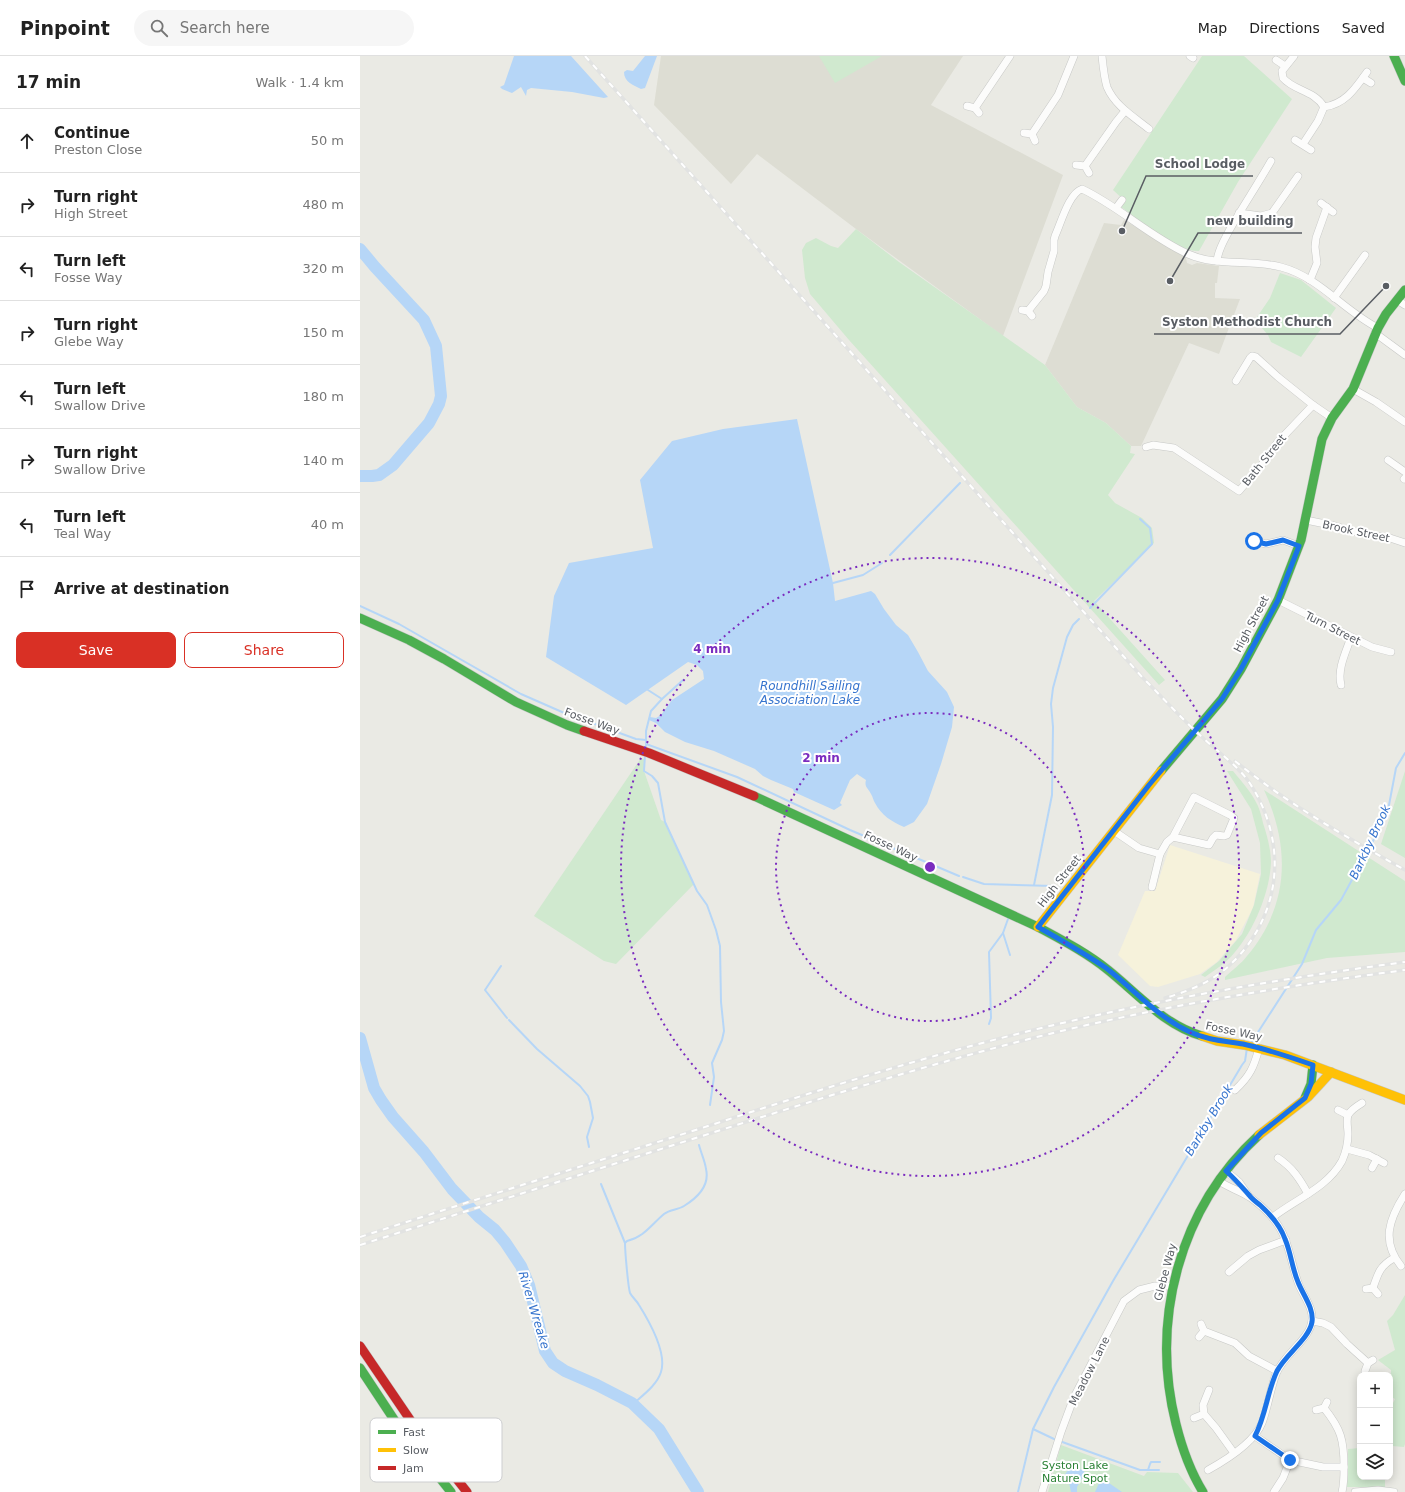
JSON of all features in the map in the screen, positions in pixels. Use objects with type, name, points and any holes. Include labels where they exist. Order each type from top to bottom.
[{"type":"main road","points":[[1394,56],[1404,77]]},
{"type":"main road","name":"High Street","points":[[1038,927],[1149,785],[1222,699],[1241,669],[1278,600],[1299,546],[1306,520],[1322,439],[1326,428],[1353,389],[1377,330],[1401,302],[1405,290]]},
{"type":"main road","name":"Fosse Way","points":[[360,618],[409,640],[516,702],[539,713],[567,725],[649,753],[732,786],[1038,927],[1107,969],[1159,1014],[1175,1025],[1201,1037],[1252,1046],[1313,1065],[1405,1100]]},
{"type":"main road","points":[[1305,1098],[1311,1084],[1313,1065]]},
{"type":"main road","name":"Glebe Way","points":[[1203,1492],[1186,1457],[1169,1399],[1165,1363],[1165,1331],[1172,1286],[1184,1245],[1205,1204],[1226,1171],[1261,1133],[1319,1086],[1331,1072]]},
{"type":"main road","points":[[360,1346],[409,1418]]},
{"type":"main road","points":[[360,1368],[369,1384],[393,1418]]},
{"type":"main road","points":[[443,1482],[451,1492]]},
{"type":"main road","points":[[458,1482],[467,1492]]},
{"type":"street","points":[[967,106],[977,110],[1010,56]]},
{"type":"street","points":[[1036,141],[1028,133],[1058,95],[1074,56]]},
{"type":"street","points":[[1102,56],[1107,86],[1113,98],[1126,111],[1149,129]]},
{"type":"street","points":[[1294,56],[1285,66],[1282,71],[1282,75],[1286,81],[1313,95],[1324,107]]},
{"type":"street","points":[[1276,60],[1285,66]]},
{"type":"street","points":[[1324,107],[1339,103],[1354,89],[1365,75],[1371,83]]},
{"type":"street","points":[[1303,144],[1318,121],[1324,107]]},
{"type":"street","points":[[1085,166],[1116,122],[1126,111]]},
{"type":"street","points":[[1295,140],[1311,150]]},
{"type":"street","points":[[1217,261],[1218,253],[1239,213],[1271,161]]},
{"type":"street","points":[[1076,165],[1085,166]]},
{"type":"street","points":[[1085,166],[1089,173]]},
{"type":"street","points":[[1239,213],[1261,216],[1272,213],[1298,176]]},
{"type":"street","points":[[1028,312],[1044,291],[1054,251],[1055,236],[1072,198],[1076,192],[1082,190],[1116,208],[1152,233],[1187,253],[1217,261],[1281,267],[1310,280],[1377,330],[1405,355]]},
{"type":"street","points":[[1116,208],[1122,200]]},
{"type":"street","points":[[1310,280],[1317,263],[1315,247],[1316,238],[1327,208]]},
{"type":"street","points":[[1334,298],[1365,256]]},
{"type":"street","points":[[1236,381],[1250,358],[1252,356],[1256,357],[1278,377],[1332,418]]},
{"type":"street","points":[[1353,389],[1376,402],[1405,422]]},
{"type":"street","name":"Bath Street","points":[[1146,447],[1153,446],[1174,448],[1239,491],[1264,462],[1277,443],[1313,405]]},
{"type":"street","points":[[1388,460],[1398,462],[1405,476]]},
{"type":"street","name":"Brook Street","points":[[1306,520],[1364,534],[1390,538],[1405,543]]},
{"type":"street","points":[[1254,541],[1266,544],[1283,540],[1299,546]]},
{"type":"street","name":"Turn Street","points":[[1278,600],[1372,647],[1391,652]]},
{"type":"street","points":[[1341,685],[1339,678],[1344,656],[1352,637]]},
{"type":"street","points":[[1152,887],[1160,854],[1167,842],[1173,837],[1194,797],[1234,818],[1227,835],[1216,835],[1209,845],[1173,837]]},
{"type":"street","points":[[1114,831],[1139,848],[1160,854]]},
{"type":"street","points":[[1236,1090],[1246,1080],[1252,1070],[1252,1046]]},
{"type":"street","points":[[1273,1217],[1325,1182],[1334,1173],[1342,1161],[1347,1149],[1348,1114],[1356,1106],[1362,1103]]},
{"type":"street","points":[[1338,1110],[1348,1114]]},
{"type":"street","points":[[1347,1149],[1359,1152],[1384,1163]]},
{"type":"street","points":[[1278,1158],[1289,1160],[1308,1194]]},
{"type":"street","points":[[1372,1168],[1376,1159]]},
{"type":"street","points":[[1208,1470],[1222,1463],[1255,1436],[1261,1424],[1277,1371],[1310,1329],[1312,1321],[1312,1314],[1309,1304],[1302,1293],[1286,1240],[1280,1228],[1273,1217],[1249,1196],[1239,1182],[1226,1171]]},
{"type":"street","points":[[1219,1181],[1228,1187],[1249,1196]]},
{"type":"street","points":[[1401,1266],[1394,1258],[1389,1233],[1391,1221],[1404,1199]]},
{"type":"street","points":[[1229,1272],[1248,1256],[1259,1250],[1286,1240]]},
{"type":"street","points":[[1372,1290],[1381,1268],[1385,1263],[1394,1258]]},
{"type":"street","name":"Meadow Lane","points":[[1042,1492],[1074,1397],[1124,1301],[1139,1290],[1155,1286],[1172,1286]]},
{"type":"street","points":[[1312,1321],[1331,1326],[1347,1344],[1371,1361],[1365,1371]]},
{"type":"street","points":[[1201,1324],[1204,1331],[1235,1343],[1249,1356],[1277,1371]]},
{"type":"street","points":[[1199,1337],[1204,1331]]},
{"type":"street","points":[[1210,1390],[1203,1406],[1204,1414],[1234,1453]]},
{"type":"street","points":[[1322,1407],[1333,1420],[1341,1435],[1344,1448],[1342,1491],[1354,1492],[1378,1490],[1394,1492]]},
{"type":"street","points":[[1194,1418],[1204,1414]]},
{"type":"street","points":[[1255,1436],[1290,1460],[1323,1467],[1344,1467]]},
{"type":"street","points":[[1274,1492],[1283,1478],[1290,1460]]},
{"type":"shaded area","points":[[661,56],[963,56],[931,105],[1063,175],[1003,336],[856,229],[757,154],[731,184],[654,105]]},
{"type":"shaded area","points":[[1124,220],[1186,258],[1187,263],[1192,265],[1197,263],[1219,266],[1217,283],[1215,283],[1215,298],[1240,299],[1219,354],[1189,343],[1141,446],[1131,446],[1106,423],[1077,407],[1045,365],[1104,223],[1121,225]]},
{"type":"shaded area","points":[[1170,845],[1260,874],[1253,908],[1236,940],[1217,962],[1200,974],[1158,987],[1150,986],[1118,955],[1145,891],[1155,891]]},
{"type":"green space","points":[[819,56],[882,56],[835,83]]},
{"type":"green space","points":[[1202,56],[1244,56],[1292,99],[1238,182],[1199,251],[1190,250],[1180,246],[1148,227],[1121,207],[1125,201],[1113,190]]},
{"type":"green space","points":[[856,229],[899,262],[1045,365],[1077,407],[1106,423],[1131,446],[1130,453],[1135,454],[1108,495],[1115,503],[1142,518],[1152,528],[1154,543],[1094,601],[1165,680],[1159,685],[849,340],[810,294],[805,278],[802,250],[806,243],[816,238],[838,248]]},
{"type":"green space","points":[[1280,273],[1301,280],[1336,308],[1301,357],[1271,342],[1268,335],[1255,320],[1270,298]]},
{"type":"green space","points":[[641,758],[644,759],[644,771],[661,820],[665,822],[694,884],[616,964],[604,961],[534,916]]},
{"type":"green space","points":[[1227,771],[1233,771],[1256,801],[1270,848],[1270,874],[1268,886],[1260,910],[1242,943],[1232,956],[1205,977],[1201,975],[1219,961],[1242,934],[1254,905],[1261,874],[1260,843],[1251,809]]},
{"type":"green space","points":[[1405,771],[1405,858],[1381,844]]},
{"type":"green space","points":[[1264,790],[1405,881],[1405,952],[1327,958],[1225,980],[1225,977],[1245,959],[1261,937],[1271,917],[1278,897],[1282,855],[1279,833],[1273,812]]},
{"type":"green space","points":[[1405,1295],[1404,1447],[1393,1446],[1393,1403],[1395,1399],[1393,1398],[1393,1372],[1391,1372],[1391,1370],[1378,1360],[1395,1350],[1387,1321],[1393,1315]]},
{"type":"green space","name":"Syston Lake Nature Spot","points":[[1061,1445],[1144,1476],[1147,1472],[1178,1473],[1193,1492],[1048,1492]]},
{"type":"green space","points":[[1357,1448],[1357,1480],[1385,1480],[1385,1487],[1347,1487],[1348,1449]]},
{"type":"water","points":[[514,56],[571,56],[608,97],[604,98],[572,92],[531,88],[527,90],[526,96],[521,87],[512,93],[502,89],[500,87],[504,85]]},
{"type":"water","points":[[645,56],[657,56],[645,88],[641,89],[627,81],[624,72],[627,70],[633,71]]},
{"type":"water","name":"Roundhill Sailing Association Lake","points":[[797,419],[833,583],[835,601],[871,591],[875,594],[896,625],[908,635],[928,671],[947,692],[954,707],[952,727],[927,804],[914,822],[904,827],[891,820],[880,811],[866,786],[866,780],[857,774],[850,780],[840,803],[842,805],[834,810],[794,792],[793,789],[763,776],[755,769],[714,751],[685,742],[665,732],[656,723],[649,720],[650,717],[656,718],[661,715],[672,700],[704,679],[703,671],[697,665],[688,662],[626,705],[546,657],[554,596],[569,563],[653,548],[640,480],[672,441],[723,429]]},
{"type":"water","points":[[1079,1462],[1079,1469],[1083,1470],[1085,1473],[1077,1487],[1077,1492],[1071,1492],[1069,1483],[1063,1483],[1061,1481],[1066,1472]]},
{"type":"water","points":[[1099,1483],[1109,1483],[1122,1492],[1095,1492]]},
{"type":"waterway","name":"River Wreake","points":[[360,249],[424,320],[436,346],[441,396],[439,404],[429,423],[393,465],[379,475],[360,476]]},
{"type":"waterway","points":[[890,555],[960,483]]},
{"type":"waterway","points":[[1090,608],[1152,544],[1150,528],[1140,519]]},
{"type":"waterway","points":[[833,583],[863,575],[882,563]]},
{"type":"waterway","points":[[360,606],[399,624],[521,694],[562,712],[636,739],[646,740]]},
{"type":"waterway","points":[[1034,885],[1052,795],[1053,727],[1051,704],[1053,688],[1067,637],[1073,625],[1079,619]]},
{"type":"waterway","points":[[646,749],[646,731],[651,711],[683,680]]},
{"type":"waterway","points":[[648,690],[662,699]]},
{"type":"waterway","points":[[646,744],[737,777],[850,830],[959,876]]},
{"type":"waterway","name":"Barkby Brook","points":[[1251,1043],[1302,964],[1316,930],[1341,900],[1373,841],[1389,805],[1396,768],[1405,753]]},
{"type":"waterway","points":[[645,755],[644,771],[652,776],[658,783],[665,822],[697,891],[707,905],[720,946],[721,1002],[724,1031],[722,1040],[712,1063],[714,1077],[710,1105]]},
{"type":"waterway","points":[[963,877],[984,884],[1054,886]]},
{"type":"waterway","points":[[989,1024],[991,1018],[989,952],[1003,933],[1008,919]]},
{"type":"waterway","points":[[1003,933],[1010,955]]},
{"type":"waterway","points":[[501,966],[485,990],[507,1018]]},
{"type":"waterway","points":[[509,1020],[537,1049],[580,1086],[588,1096],[593,1118],[587,1137],[589,1147]]},
{"type":"waterway","name":"River Wreake","points":[[360,1038],[374,1088],[393,1117],[424,1152],[452,1189],[479,1217],[495,1230],[521,1266],[529,1285],[545,1351],[553,1363],[565,1371],[632,1403],[659,1429],[698,1492]]},
{"type":"waterway","name":"Barkby Brook","points":[[1018,1492],[1033,1429],[1054,1387],[1113,1281],[1245,1061],[1247,1048]]},
{"type":"waterway","points":[[633,1404],[649,1390],[659,1377],[661,1372],[662,1356],[656,1337],[648,1320],[630,1293],[625,1243],[643,1234],[666,1212],[682,1207],[698,1195],[704,1186],[707,1175],[699,1145]]},
{"type":"waterway","points":[[601,1184],[625,1243]]},
{"type":"waterway","points":[[1033,1429],[1054,1439],[1140,1470],[1159,1470]]},
{"type":"waterway","points":[[1148,1470],[1151,1462],[1160,1462]]},
{"type":"railway","points":[[585,56],[1143,678],[1195,731],[1239,770],[1249,782],[1262,806],[1271,831],[1275,857],[1274,882],[1268,907],[1257,930],[1242,952],[1223,971],[1196,987],[1165,998]]},
{"type":"railway","points":[[1235,761],[1255,777],[1297,806],[1405,870]]},
{"type":"railway","points":[[360,1237],[822,1089],[984,1042],[1119,1010],[1262,983],[1405,962]]},
{"type":"railway","points":[[360,1245],[822,1098],[1025,1040],[1119,1018],[1214,999],[1405,970]]},
{"type":"traffic: fast","points":[[1394,56],[1405,81]]},
{"type":"traffic: fast","points":[[1161,771],[1222,699],[1241,669],[1278,600],[1301,540],[1322,439],[1332,418],[1353,389],[1378,328],[1386,314],[1405,290]]},
{"type":"traffic: fast","points":[[360,618],[409,640],[516,702],[584,731]]},
{"type":"traffic: fast","points":[[754,796],[1038,927],[1092,958],[1163,1017],[1188,1031],[1202,1036]]},
{"type":"traffic: fast","points":[[1305,1098],[1311,1084],[1313,1065]]},
{"type":"traffic: fast","points":[[1203,1492],[1190,1468],[1181,1442],[1169,1385],[1167,1345],[1170,1306],[1178,1268],[1191,1231],[1209,1196],[1231,1164],[1259,1135]]},
{"type":"traffic: fast","points":[[360,1368],[393,1418]]},
{"type":"traffic: fast","points":[[443,1482],[451,1492]]},
{"type":"traffic: slow","points":[[1038,927],[1161,771]]},
{"type":"traffic: slow","points":[[1202,1036],[1217,1041],[1244,1045],[1285,1055],[1405,1100]]},
{"type":"traffic: slow","points":[[1259,1135],[1308,1097],[1331,1072]]},
{"type":"traffic: jam","points":[[584,731],[649,753],[754,796]]},
{"type":"traffic: jam","points":[[360,1346],[409,1418]]},
{"type":"traffic: jam","points":[[459,1482],[467,1492]]},
{"type":"place","name":"School Lodge","points":[[1122,231]]},
{"type":"place","name":"new building","points":[[1170,281]]},
{"type":"place","name":"Syston Methodist Church","points":[[1386,286]]},
{"type":"route","points":[[1254,541],[1261,544],[1266,544],[1283,540],[1299,546],[1278,600],[1241,669],[1222,699],[1149,785],[1038,927],[1107,969],[1159,1014],[1175,1025],[1201,1037],[1259,1048],[1313,1065],[1313,1076],[1305,1098],[1261,1133],[1226,1171],[1239,1182],[1249,1196],[1273,1217],[1280,1228],[1286,1240],[1296,1277],[1302,1293],[1309,1304],[1312,1314],[1310,1329],[1277,1371],[1266,1411],[1255,1436],[1290,1460]]}]
